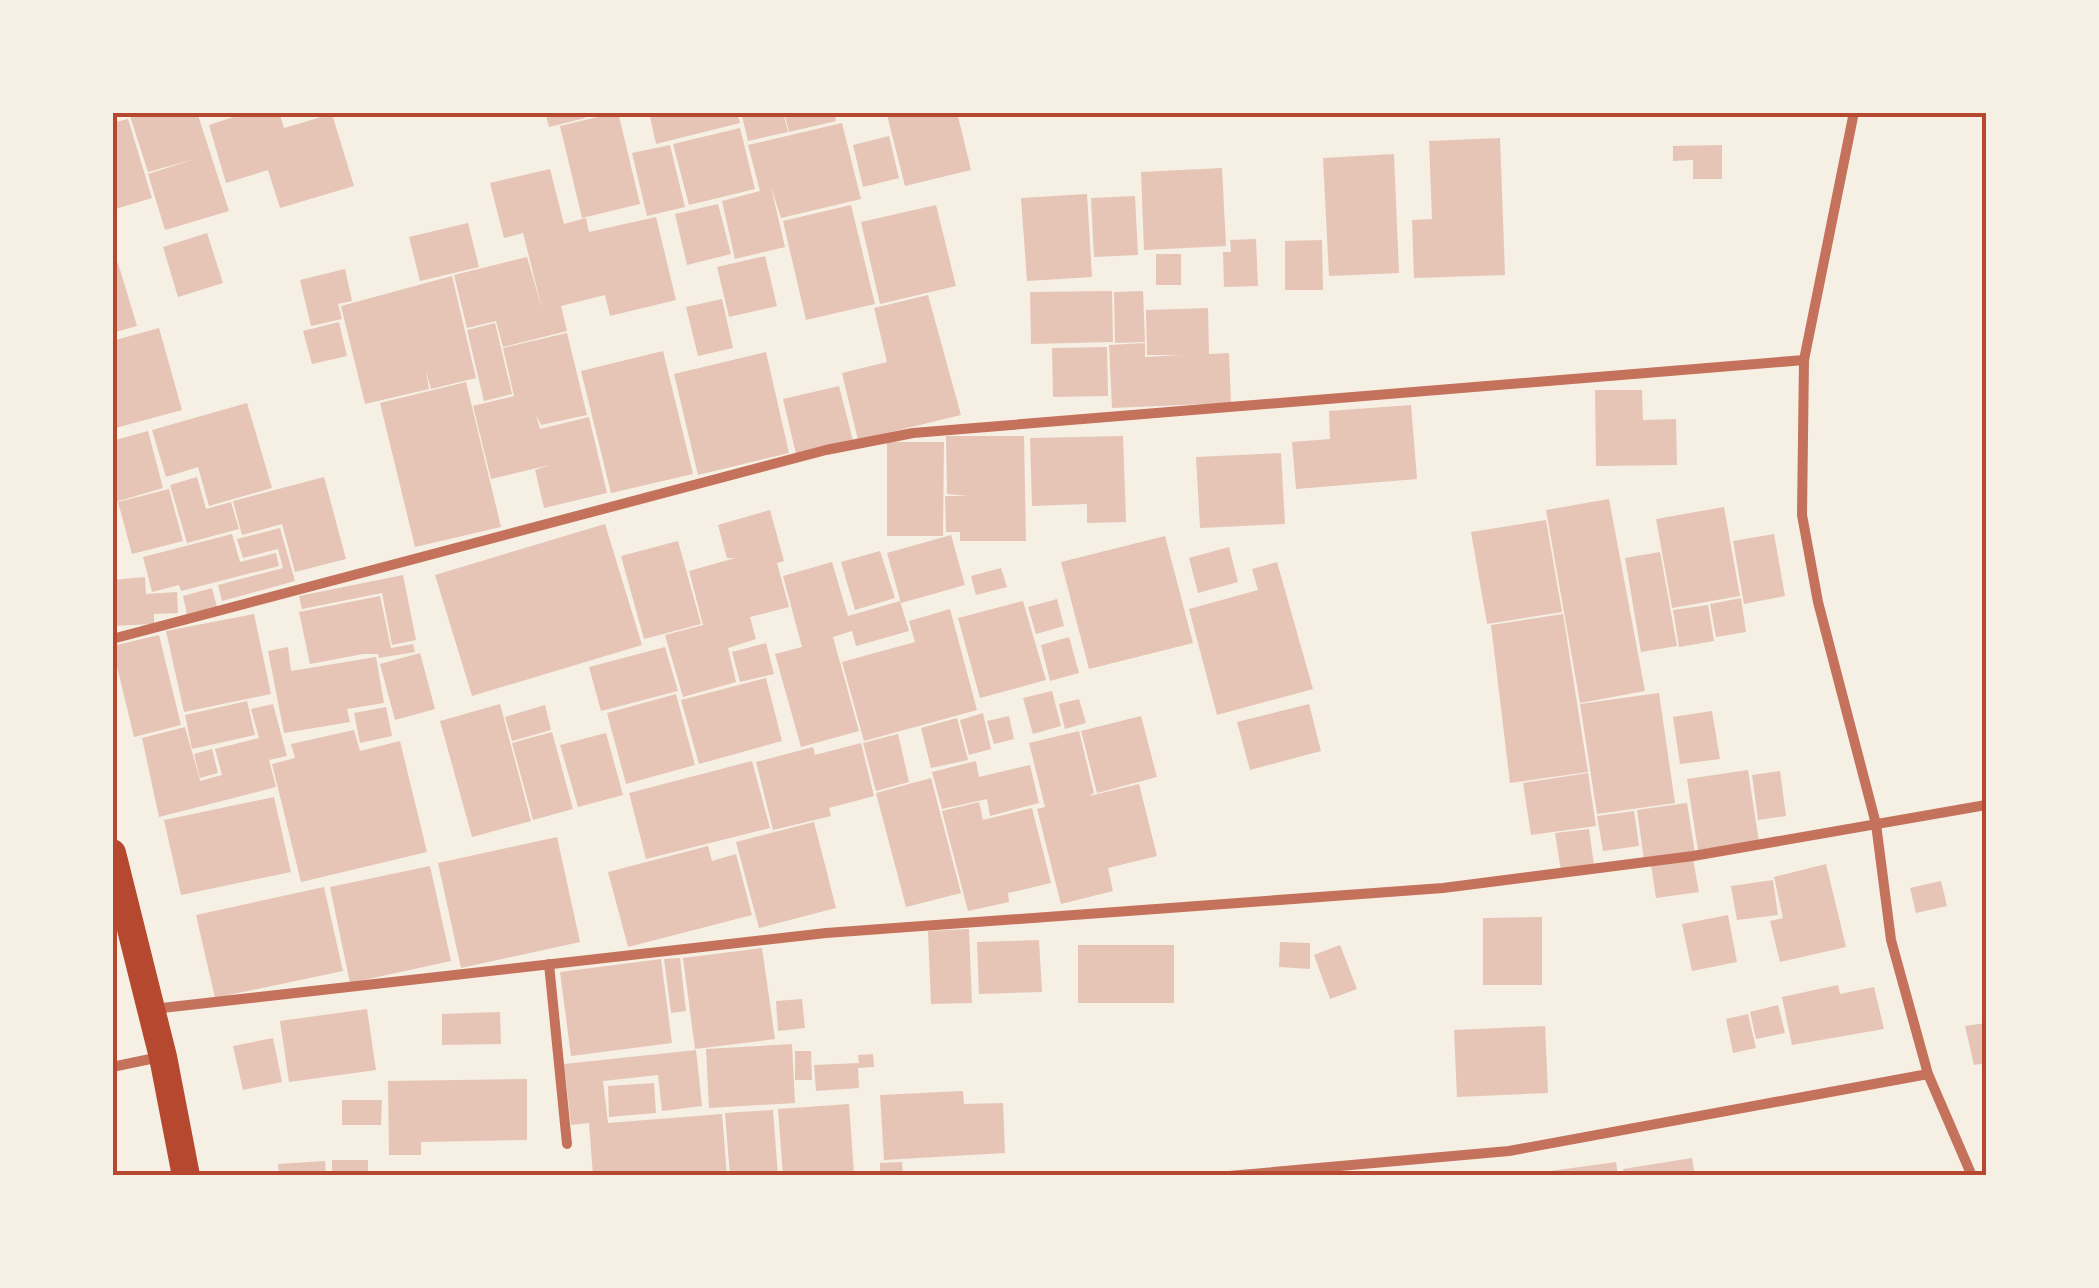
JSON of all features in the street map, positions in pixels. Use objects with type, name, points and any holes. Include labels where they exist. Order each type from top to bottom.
[{"type":"highway","points":[[112,853],[163,1056],[186,1176]]},
{"type":"street","points":[[1854,112],[1804,360],[1802,515],[1818,602],[1876,824],[1891,940],[1928,1074],[1972,1176]]},
{"type":"street","points":[[112,639],[807,456],[914,434],[1804,360]]},
{"type":"street","points":[[152,1009],[866,930],[1443,888],[1694,856],[1986,804]]},
{"type":"street","points":[[549,964],[568,1144]]},
{"type":"street","points":[[112,1067],[163,1056]]},
{"type":"street","points":[[1229,1176],[1508,1151],[1928,1074]]},
{"type":"building","points":[[142,112],[197,112],[229,211],[165,230],[148,174],[195,159],[148,172],[130,116]]},
{"type":"building","points":[[249,112],[279,112],[284,128],[332,114],[354,186],[280,208],[268,170],[226,183],[209,125]]},
{"type":"building","points":[[545,112],[583,112],[585,118],[549,127]]},
{"type":"building","points":[[618,112],[640,204],[582,218],[560,126]]},
{"type":"building","points":[[649,112],[737,112],[740,123],[656,144]]},
{"type":"building","points":[[741,112],[783,112],[788,132],[748,141]]},
{"type":"building","points":[[784,112],[834,112],[836,121],[789,132]]},
{"type":"building","points":[[957,112],[971,170],[905,186],[887,115]]},
{"type":"building","points":[[128,119],[152,198],[112,210],[112,123]]},
{"type":"building","points":[[842,123],[861,199],[781,218],[771,187],[785,247],[735,259],[722,201],[760,191],[748,145]]},
{"type":"building","points":[[740,128],[755,189],[689,205],[673,144]]},
{"type":"building","points":[[889,136],[899,178],[863,187],[853,145]]},
{"type":"building","points":[[1500,138],[1505,275],[1414,278],[1412,220],[1432,219],[1429,141]]},
{"type":"building","points":[[670,145],[685,207],[647,216],[632,153]]},
{"type":"building","points":[[1722,145],[1722,179],[1693,179],[1693,160],[1673,161],[1673,146]]},
{"type":"building","points":[[1394,154],[1399,273],[1329,276],[1323,158]]},
{"type":"building","points":[[1222,168],[1226,246],[1144,250],[1141,172]]},
{"type":"building","points":[[550,169],[564,224],[586,218],[589,232],[656,217],[676,300],[610,316],[605,295],[561,306],[567,331],[503,347],[496,321],[467,328],[454,275],[527,257],[543,312],[523,233],[504,238],[490,183]]},
{"type":"building","points":[[1087,194],[1092,277],[1027,281],[1021,198]]},
{"type":"building","points":[[1135,196],[1138,255],[1094,257],[1091,198]]},
{"type":"building","points":[[718,204],[731,254],[687,265],[675,214]]},
{"type":"building","points":[[851,205],[875,304],[806,320],[783,221]]},
{"type":"building","points":[[936,205],[956,286],[880,304],[861,222]]},
{"type":"building","points":[[468,223],[479,267],[420,281],[409,237]]},
{"type":"building","points":[[207,233],[223,283],[178,297],[163,247]]},
{"type":"building","points":[[1256,239],[1258,286],[1224,287],[1223,252],[1231,252],[1230,240]]},
{"type":"building","points":[[1322,240],[1323,290],[1285,290],[1285,241]]},
{"type":"building","points":[[1156,254],[1181,254],[1181,285],[1156,285]]},
{"type":"building","points":[[765,256],[777,306],[729,317],[717,267]]},
{"type":"building","points":[[118,263],[137,326],[112,333],[112,265]]},
{"type":"building","points":[[345,269],[352,301],[338,304],[342,319],[311,326],[300,280]]},
{"type":"building","points":[[452,276],[476,378],[431,389],[426,371],[429,389],[365,404],[341,306]]},
{"type":"building","points":[[1112,291],[1113,342],[1031,344],[1030,292]]},
{"type":"building","points":[[1143,291],[1145,342],[1115,343],[1114,292]]},
{"type":"building","points":[[928,295],[961,415],[858,440],[842,373],[887,362],[874,308]]},
{"type":"building","points":[[722,299],[733,348],[698,356],[686,307]]},
{"type":"building","points":[[1208,308],[1209,354],[1229,353],[1231,403],[1112,408],[1109,345],[1145,343],[1145,357],[1182,355],[1147,355],[1146,310]]},
{"type":"building","points":[[339,322],[347,356],[312,364],[303,331]]},
{"type":"building","points":[[495,323],[512,394],[484,401],[467,330]]},
{"type":"building","points":[[159,328],[182,410],[112,429],[112,341]]},
{"type":"building","points":[[567,333],[587,415],[541,425],[536,414],[540,429],[589,417],[607,493],[544,508],[535,470],[549,465],[491,479],[473,406],[514,396],[503,348]]},
{"type":"building","points":[[1107,347],[1108,396],[1053,397],[1052,348]]},
{"type":"building","points":[[663,351],[693,474],[611,493],[581,371]]},
{"type":"building","points":[[766,352],[789,453],[698,475],[674,374]]},
{"type":"building","points":[[466,382],[501,527],[415,547],[380,403]]},
{"type":"building","points":[[839,386],[853,441],[796,454],[783,399]]},
{"type":"building","points":[[1595,390],[1642,390],[1643,420],[1676,419],[1677,465],[1596,466]]},
{"type":"building","points":[[247,403],[272,488],[209,506],[198,467],[166,477],[152,430]]},
{"type":"building","points":[[1411,405],[1417,479],[1296,489],[1292,442],[1330,439],[1329,411]]},
{"type":"building","points":[[148,431],[163,488],[112,503],[112,441]]},
{"type":"building","points":[[946,436],[1024,436],[1026,541],[960,541],[960,532],[946,532],[945,496],[968,496],[947,494]]},
{"type":"building","points":[[1123,436],[1126,522],[1087,523],[1087,504],[1032,506],[1030,438]]},
{"type":"building","points":[[887,442],[944,442],[943,536],[887,536]]},
{"type":"building","points":[[1281,453],[1285,524],[1200,528],[1196,457]]},
{"type":"building","points":[[197,477],[206,509],[231,502],[239,529],[187,543],[170,485]]},
{"type":"building","points":[[324,477],[346,559],[295,572],[282,524],[242,535],[233,501]]},
{"type":"building","points":[[169,489],[183,541],[132,554],[118,502]]},
{"type":"building","points":[[1609,499],[1645,691],[1580,703],[1546,510]]},
{"type":"building","points":[[1724,507],[1740,596],[1672,608],[1656,519]]},
{"type":"building","points":[[770,510],[784,561],[777,563],[789,607],[750,617],[756,639],[728,648],[736,682],[683,697],[665,635],[703,625],[689,571],[735,558],[727,558],[718,525]]},
{"type":"building","points":[[1546,520],[1562,612],[1487,624],[1471,532]]},
{"type":"building","points":[[605,524],[642,645],[472,696],[435,575]]},
{"type":"building","points":[[280,528],[295,581],[222,601],[218,585],[283,568],[278,549],[243,558],[237,539]]},
{"type":"building","points":[[232,534],[240,562],[276,553],[279,566],[181,591],[179,585],[152,592],[143,557]]},
{"type":"building","points":[[1774,534],[1785,596],[1744,604],[1733,541]]},
{"type":"building","points":[[951,535],[965,585],[901,603],[887,553]]},
{"type":"building","points":[[1165,536],[1193,643],[1089,669],[1061,562]]},
{"type":"building","points":[[678,541],[701,624],[644,639],[621,556]]},
{"type":"building","points":[[1229,547],[1238,582],[1198,593],[1189,558]]},
{"type":"building","points":[[880,551],[895,598],[855,610],[841,562]]},
{"type":"building","points":[[1660,552],[1677,646],[1641,652],[1625,558]]},
{"type":"building","points":[[832,562],[848,616],[900,601],[909,631],[856,646],[852,631],[833,637],[859,731],[801,747],[775,654],[802,647],[783,576]]},
{"type":"building","points":[[1277,562],[1313,689],[1217,715],[1189,609],[1258,590],[1252,569]]},
{"type":"building","points":[[1001,568],[1007,587],[976,595],[971,576]]},
{"type":"building","points":[[403,575],[416,640],[392,645],[382,593],[302,609],[299,596]]},
{"type":"building","points":[[145,577],[146,594],[177,592],[178,613],[154,614],[154,624],[112,626],[112,580]]},
{"type":"building","points":[[212,588],[217,607],[187,614],[183,596]]},
{"type":"building","points":[[380,596],[391,648],[413,644],[415,652],[379,658],[378,654],[363,654],[310,664],[299,612]]},
{"type":"building","points":[[1741,598],[1746,632],[1716,637],[1710,604]]},
{"type":"building","points":[[1057,599],[1064,626],[1036,634],[1028,607]]},
{"type":"building","points":[[1023,601],[1046,680],[980,698],[958,618]]},
{"type":"building","points":[[1708,605],[1714,641],[1679,647],[1673,610]]},
{"type":"building","points":[[950,609],[977,710],[864,741],[842,662],[915,642],[909,621]]},
{"type":"building","points":[[254,614],[271,694],[184,712],[166,631]]},
{"type":"building","points":[[1563,614],[1588,772],[1510,783],[1491,625]]},
{"type":"building","points":[[159,635],[181,725],[134,737],[112,646]]},
{"type":"building","points":[[1069,637],[1079,673],[1050,681],[1041,645]]},
{"type":"building","points":[[766,643],[774,674],[740,682],[732,652]]},
{"type":"building","points":[[288,647],[291,671],[376,657],[384,703],[347,709],[350,722],[284,733],[268,651]]},
{"type":"building","points":[[665,647],[678,691],[601,711],[589,667]]},
{"type":"building","points":[[420,653],[435,709],[395,720],[380,664]]},
{"type":"building","points":[[766,678],[782,741],[699,764],[681,700]]},
{"type":"building","points":[[1052,691],[1061,726],[1033,734],[1023,698]]},
{"type":"building","points":[[1659,693],[1675,803],[1597,814],[1580,704]]},
{"type":"building","points":[[676,694],[695,765],[626,784],[607,713]]},
{"type":"building","points":[[1079,699],[1086,723],[1065,729],[1059,704]]},
{"type":"building","points":[[247,701],[255,735],[192,749],[185,715]]},
{"type":"building","points":[[273,704],[287,756],[269,760],[276,787],[159,817],[142,738],[185,727],[200,781],[222,775],[215,749],[259,738],[251,709]]},
{"type":"building","points":[[500,704],[531,821],[472,837],[440,721]]},
{"type":"building","points":[[1309,704],[1321,751],[1250,770],[1237,722]]},
{"type":"building","points":[[545,705],[551,730],[512,741],[505,717]]},
{"type":"building","points":[[386,707],[392,736],[360,743],[354,713]]},
{"type":"building","points":[[1712,711],[1720,759],[1680,764],[1673,717]]},
{"type":"building","points":[[983,713],[991,749],[969,755],[960,720]]},
{"type":"building","points":[[1009,716],[1014,739],[994,744],[987,721]]},
{"type":"building","points":[[1141,716],[1157,777],[1097,793],[1081,731]]},
{"type":"building","points":[[957,718],[968,760],[931,768],[921,728]]},
{"type":"building","points":[[354,730],[360,751],[400,741],[427,852],[301,882],[272,764],[295,758],[291,744]]},
{"type":"building","points":[[1079,731],[1094,793],[1089,796],[1139,784],[1157,856],[1108,868],[1113,891],[1061,904],[1037,809],[1045,807],[1029,743]]},
{"type":"building","points":[[552,732],[573,809],[533,820],[512,743]]},
{"type":"building","points":[[606,733],[623,795],[578,807],[560,745]]},
{"type":"building","points":[[898,734],[909,782],[876,791],[863,743]]},
{"type":"building","points":[[861,743],[874,796],[829,808],[831,816],[773,830],[756,762],[813,747],[815,755]]},
{"type":"building","points":[[212,749],[218,773],[200,778],[194,754]]},
{"type":"building","points":[[752,761],[770,828],[646,859],[629,793]]},
{"type":"building","points":[[976,761],[979,777],[1030,765],[1039,803],[990,816],[987,799],[942,809],[932,772]]},
{"type":"building","points":[[1748,770],[1759,842],[1698,850],[1687,779]]},
{"type":"building","points":[[1780,771],[1786,816],[1758,820],[1752,775]]},
{"type":"building","points":[[1588,773],[1596,826],[1531,835],[1523,783]]},
{"type":"building","points":[[931,778],[961,893],[906,907],[876,793]]},
{"type":"building","points":[[274,797],[291,872],[181,895],[164,820]]},
{"type":"building","points":[[979,802],[983,820],[1032,808],[1051,883],[1008,893],[1009,902],[968,911],[942,811]]},
{"type":"building","points":[[1687,803],[1695,853],[1644,860],[1637,810]]},
{"type":"building","points":[[1634,811],[1639,846],[1603,851],[1597,816]]},
{"type":"building","points":[[814,822],[836,908],[759,928],[736,842]]},
{"type":"building","points":[[1589,829],[1594,866],[1561,871],[1555,833]]},
{"type":"building","points":[[557,837],[580,942],[461,968],[438,863]]},
{"type":"building","points":[[708,846],[712,861],[736,854],[752,915],[628,947],[608,872]]},
{"type":"building","points":[[1693,859],[1699,892],[1656,898],[1651,865]]},
{"type":"building","points":[[1826,864],[1846,947],[1780,962],[1770,921],[1783,918],[1774,877]]},
{"type":"building","points":[[430,866],[451,961],[350,983],[330,887]]},
{"type":"building","points":[[1773,880],[1778,915],[1737,920],[1731,886]]},
{"type":"building","points":[[1941,881],[1947,906],[1916,913],[1910,888]]},
{"type":"building","points":[[324,887],[343,971],[215,998],[196,915]]},
{"type":"building","points":[[1728,915],[1737,962],[1692,971],[1682,924]]},
{"type":"building","points":[[1542,917],[1542,985],[1483,985],[1483,918]]},
{"type":"building","points":[[969,929],[972,1003],[931,1004],[928,931]]},
{"type":"building","points":[[1039,940],[1042,992],[979,994],[977,942]]},
{"type":"building","points":[[1280,942],[1310,943],[1310,969],[1279,967]]},
{"type":"building","points":[[1078,945],[1174,945],[1174,1003],[1078,1003]]},
{"type":"building","points":[[1340,945],[1357,989],[1330,999],[1314,955]]},
{"type":"building","points":[[762,948],[775,1039],[695,1049],[683,958]]},
{"type":"building","points":[[680,958],[686,1011],[671,1013],[664,959]]},
{"type":"building","points":[[661,959],[672,1043],[571,1056],[560,972]]},
{"type":"building","points":[[1838,985],[1840,994],[1874,987],[1884,1029],[1792,1045],[1782,997]]},
{"type":"building","points":[[802,999],[805,1028],[778,1031],[776,1001]]},
{"type":"building","points":[[1778,1005],[1785,1033],[1756,1039],[1750,1012]]},
{"type":"building","points":[[367,1009],[376,1070],[289,1082],[280,1021]]},
{"type":"building","points":[[500,1012],[501,1044],[442,1045],[442,1014]]},
{"type":"building","points":[[1748,1014],[1756,1048],[1733,1053],[1726,1019]]},
{"type":"building","points":[[1986,1023],[1986,1063],[1974,1065],[1965,1026]]},
{"type":"building","points":[[1545,1026],[1548,1093],[1457,1097],[1454,1030]]},
{"type":"building","points":[[273,1038],[282,1082],[243,1090],[233,1046]]},
{"type":"building","points":[[792,1044],[795,1103],[709,1108],[706,1049]]},
{"type":"building","points":[[696,1050],[702,1106],[662,1111],[658,1075],[603,1081],[608,1123],[722,1114],[727,1176],[593,1176],[589,1123],[571,1125],[564,1064]]},
{"type":"building","points":[[795,1051],[811,1051],[812,1080],[795,1080]]},
{"type":"building","points":[[873,1054],[874,1067],[858,1068],[859,1088],[816,1091],[814,1065],[859,1063],[858,1055]]},
{"type":"building","points":[[527,1079],[527,1140],[421,1142],[421,1155],[389,1155],[388,1081]]},
{"type":"building","points":[[654,1083],[656,1113],[609,1117],[608,1086]]},
{"type":"building","points":[[963,1091],[964,1104],[1003,1103],[1005,1153],[884,1160],[880,1095]]},
{"type":"building","points":[[342,1100],[382,1100],[381,1125],[342,1125]]},
{"type":"building","points":[[849,1104],[854,1174],[783,1176],[778,1109]]},
{"type":"building","points":[[773,1110],[778,1176],[730,1176],[725,1113]]},
{"type":"building","points":[[1692,1158],[1695,1176],[1625,1176],[1623,1169]]},
{"type":"building","points":[[332,1160],[368,1160],[368,1176],[332,1176]]},
{"type":"building","points":[[325,1161],[326,1176],[279,1176],[278,1164]]},
{"type":"building","points":[[902,1162],[903,1176],[880,1176],[880,1163]]},
{"type":"building","points":[[1616,1162],[1618,1176],[1536,1173]]}]
